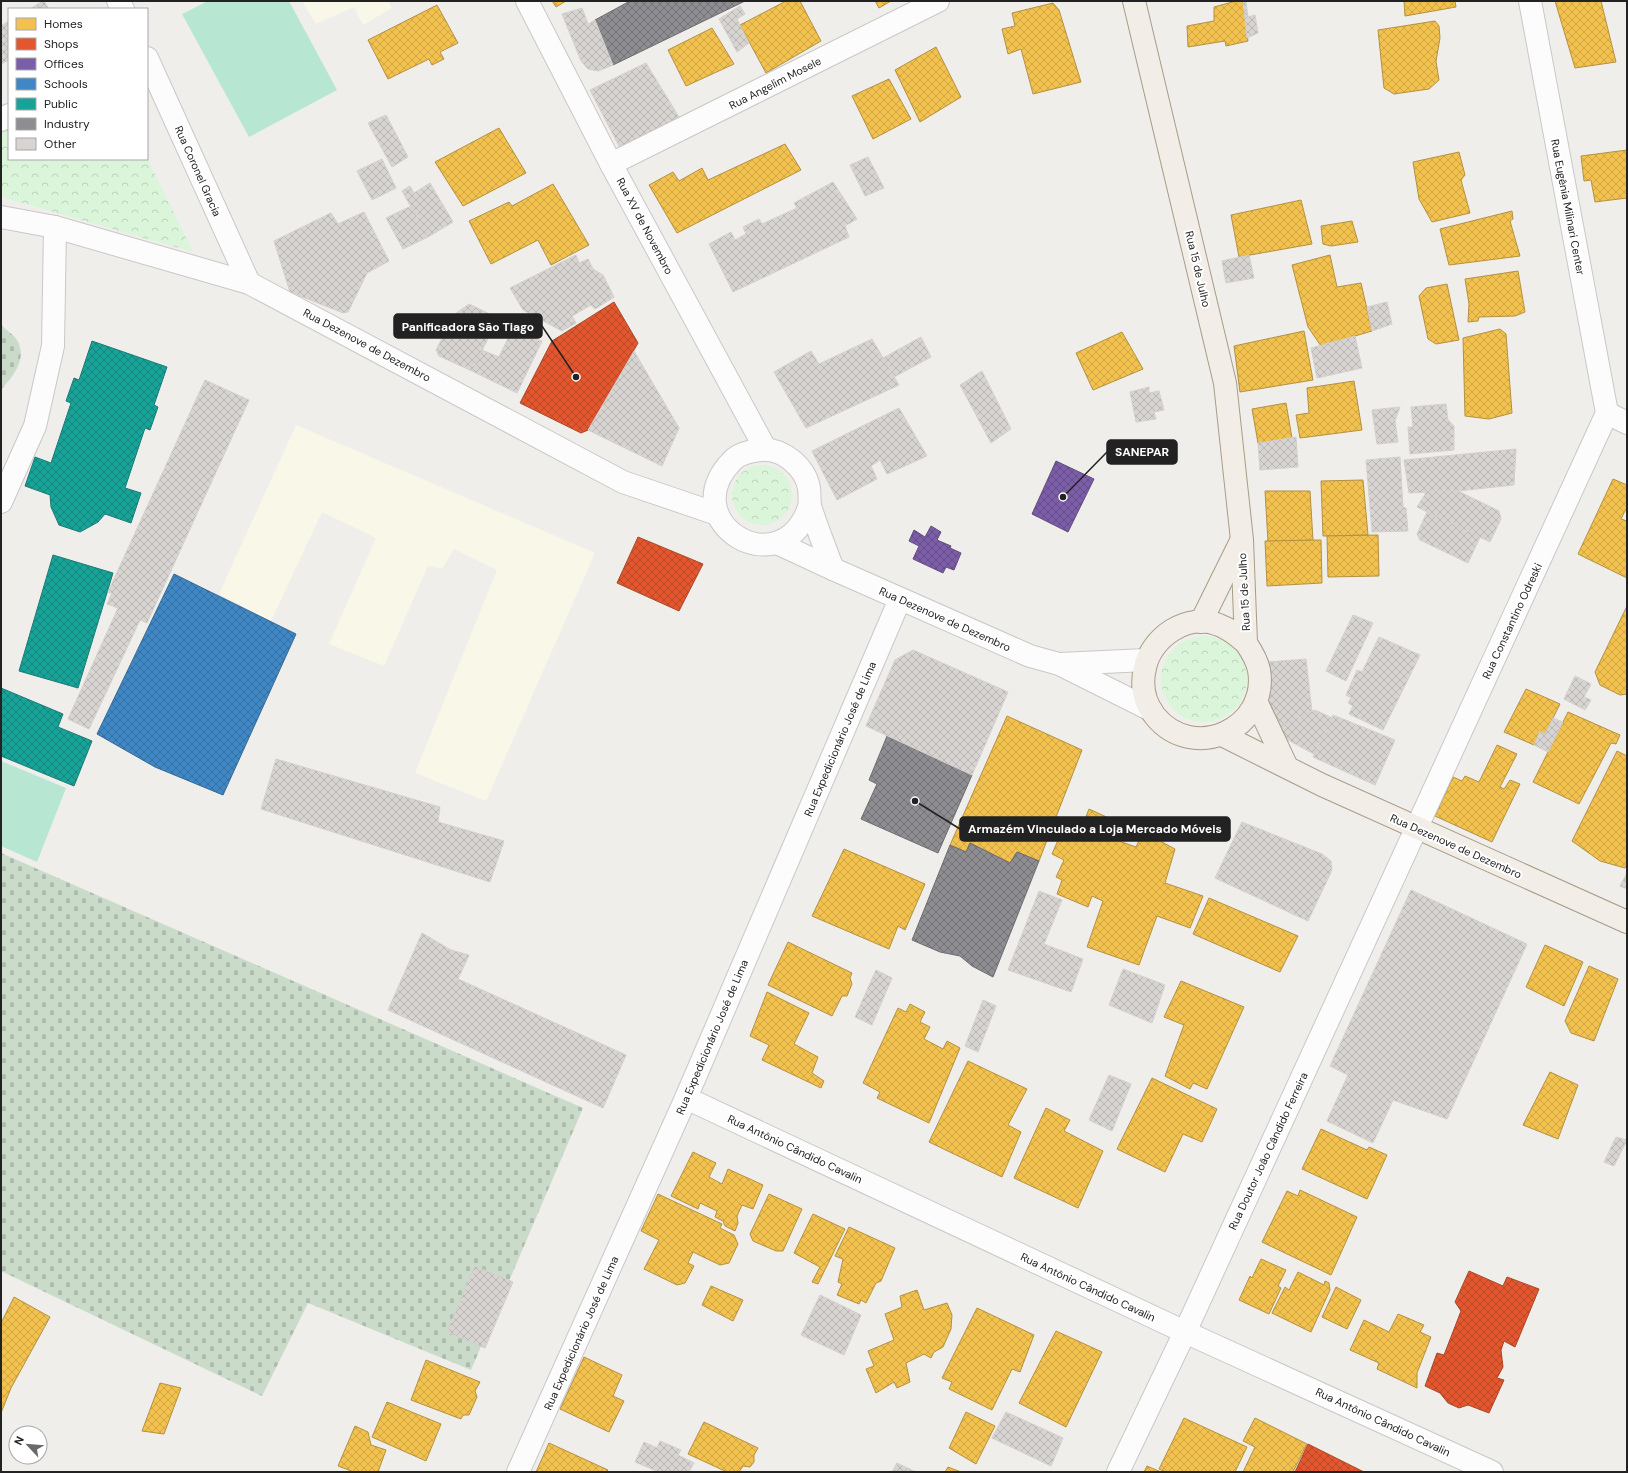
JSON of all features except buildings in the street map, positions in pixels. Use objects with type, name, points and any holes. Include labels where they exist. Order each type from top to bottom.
[{"type":"main road","name":"Rua 15 de Julho","points":[[1134,1],[1225,382],[1242,540],[1246,643]]},
{"type":"main road","name":"Rua 15 de Julho","points":[[1201,622],[1242,540]]},
{"type":"main road","points":[[1201,622],[1218,624],[1234,632],[1246,643],[1254,656],[1259,671],[1259,686],[1256,701],[1248,715],[1236,727],[1222,735],[1206,739],[1185,736],[1174,732],[1161,723],[1151,710],[1144,695],[1143,677],[1146,660],[1155,645],[1168,633],[1183,624],[1201,622]]},
{"type":"main road","points":[[1256,701],[1287,767]]},
{"type":"main road","name":"Rua Dezenove de Dezembro","points":[[1222,735],[1416,828],[1627,922]]},
{"type":"street","name":"Rua XV de Novembro","points":[[527,1],[611,164],[766,450]]},
{"type":"street","name":"Rua Angelim Mosele","points":[[611,164],[938,1]]},
{"type":"street","name":"Rua Eugênia Milinari Center","points":[[1530,1],[1607,414]]},
{"type":"street","name":"Rua Coronel Gracia","points":[[148,60],[249,283]]},
{"type":"street","name":"Rua Dezenove de Dezembro","points":[[1,217],[55,227],[249,283],[623,482],[717,514]]},
{"type":"street","points":[[1,502],[35,426],[53,346],[55,227]]},
{"type":"street","points":[[1607,414],[1627,422]]},
{"type":"street","name":"Rua Constantino Odreski","points":[[1416,828],[1607,414]]},
{"type":"street","points":[[810,504],[806,516],[799,528],[789,537],[777,543],[762,545],[748,543],[735,536],[724,526],[717,514],[715,498],[717,483],[724,469],[736,458],[750,451],[766,450],[781,453],[794,461],[804,474],[809,488],[810,504],[833,569]]},
{"type":"street","name":"Rua Dezenove de Dezembro","points":[[777,543],[1030,656],[1059,664],[1151,710]]},
{"type":"street","name":"Rua Expedicionário José de Lima","points":[[518,1472],[686,1098],[900,599]]},
{"type":"street","name":"Rua Dezenove de Dezembro","points":[[1059,664],[1146,660]]},
{"type":"street","name":"Rua Doutor João Cândido Ferreira","points":[[1118,1472],[1185,1332],[1416,828]]},
{"type":"street","name":"Rua Antônio Cândido Cavalin","points":[[686,1098],[1185,1332],[1492,1472]]},
{"type":"shaded area","points":[[302,1],[388,1],[392,8],[363,25],[354,7],[316,24]]},
{"type":"shaded area","points":[[296,425],[595,553],[486,801],[415,773],[497,570],[454,549],[442,569],[428,566],[384,666],[329,644],[376,538],[322,512],[271,621],[219,594]]},
{"type":"green space","points":[[208,1],[289,1],[337,90],[249,137],[182,14]]},
{"type":"green space","points":[[8,128],[8,160],[148,160],[193,252],[1,197],[1,131]]},
{"type":"green space","points":[[1,325],[17,340],[21,354],[18,367],[1,390]]},
{"type":"green space","points":[[756,465],[768,465],[779,470],[787,478],[792,489],[790,507],[779,520],[768,525],[756,525],[745,520],[737,512],[732,501],[732,489],[737,478],[745,470]]},
{"type":"green space","points":[[1196,636],[1212,636],[1221,639],[1235,648],[1244,662],[1247,671],[1247,687],[1244,696],[1235,710],[1221,719],[1212,722],[1196,722],[1180,715],[1173,710],[1168,703],[1161,687],[1161,671],[1168,655],[1173,648],[1180,643]]},
{"type":"green space","points":[[1,761],[66,788],[37,862],[1,846]]},
{"type":"green space","points":[[1,853],[583,1108],[471,1370],[308,1303],[262,1396],[1,1271]]},
{"type":"place","name":"Panificadora São Tiago","points":[[576,377]]},
{"type":"place","name":"SANEPAR","points":[[1063,497]]},
{"type":"place","name":"Armazém Vinculado a Loja Mercado Móveis","points":[[915,801]]}]
